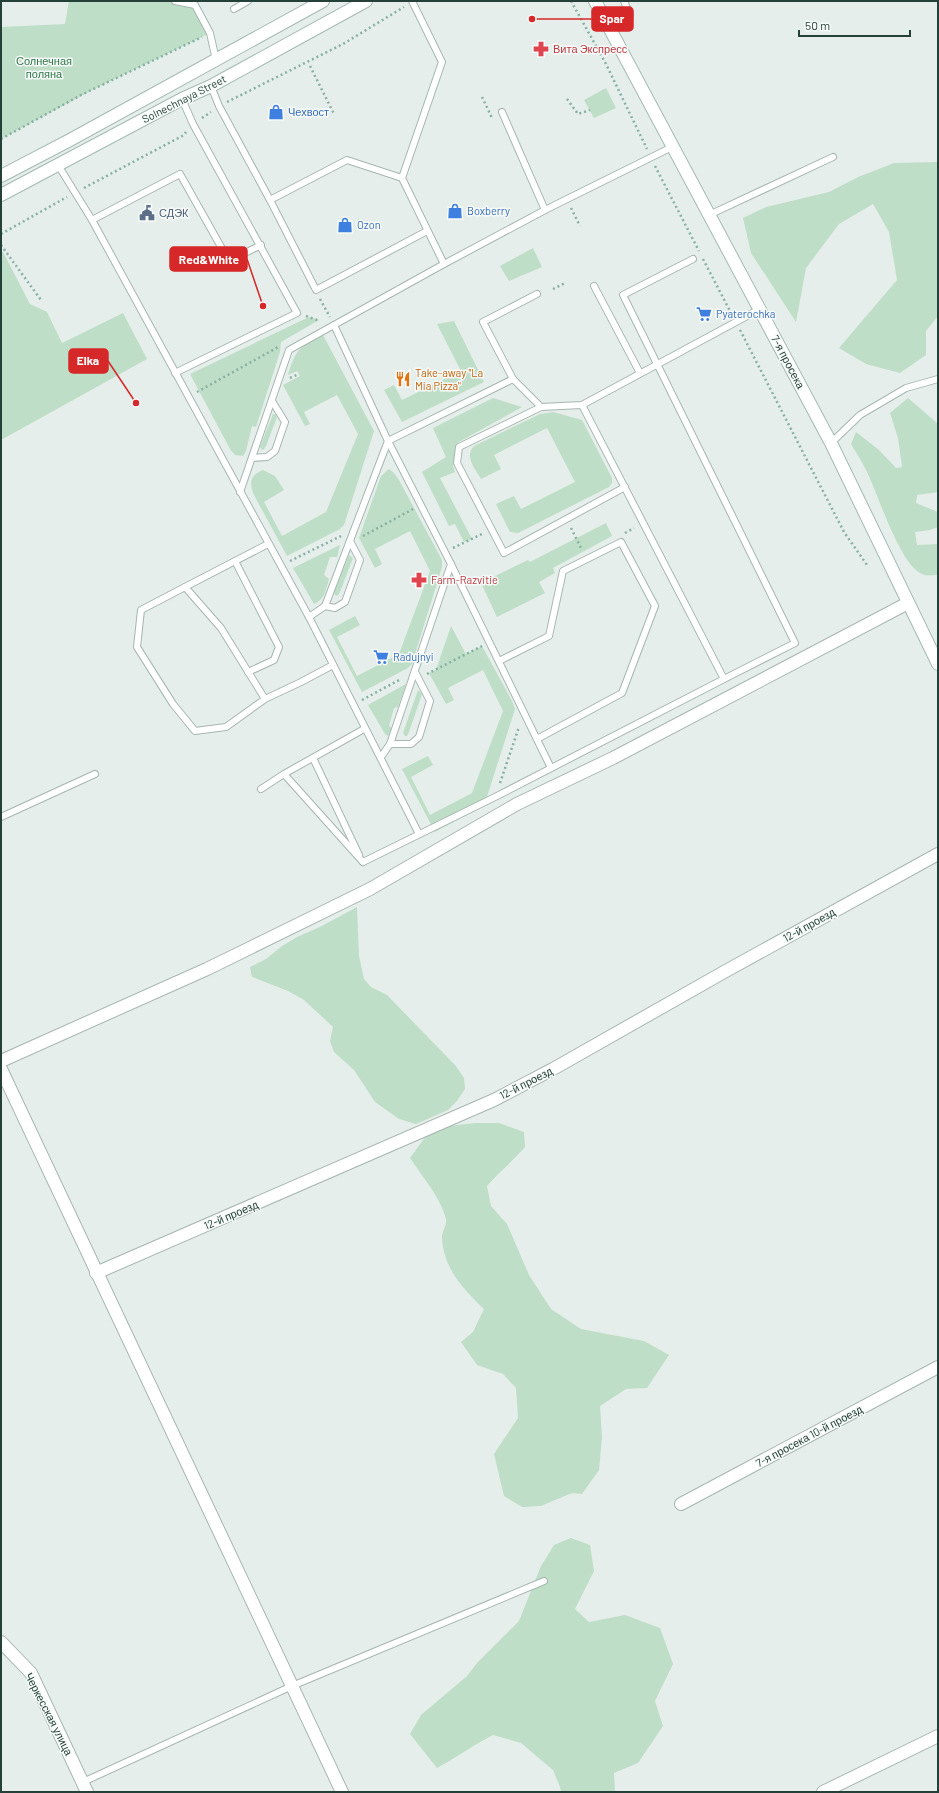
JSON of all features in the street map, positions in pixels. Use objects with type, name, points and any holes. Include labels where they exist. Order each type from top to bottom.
[{"type":"street","name":"Solnechnaya Street","points":[[1,176],[70,140],[323,1]]},
{"type":"street","name":"Solnechnaya Street","points":[[1,195],[182,99],[211,86],[366,1]]},
{"type":"street","name":"7-я просека","points":[[595,1],[831,443],[938,664]]},
{"type":"street","points":[[1,1061],[207,969],[370,889],[517,804],[613,758],[908,603]]},
{"type":"street","name":"12-й проезд","points":[[96,1273],[494,1100],[553,1069],[724,972],[938,854]]},
{"type":"street","points":[[1,1069],[342,1792]]},
{"type":"street","name":"7-я просека 10-й проезд","points":[[681,1504],[938,1368]]},
{"type":"street","name":"Черкесская улица","points":[[1,1642],[31,1673],[85,1787]]},
{"type":"street","points":[[823,1792],[938,1736]]},
{"type":"lane","points":[[175,1],[195,6],[210,33],[216,60]]},
{"type":"lane","points":[[234,9],[248,1]]},
{"type":"lane","points":[[624,1],[630,15]]},
{"type":"lane","points":[[413,2],[442,62],[402,178],[444,264]]},
{"type":"lane","points":[[211,86],[219,106],[270,200],[316,290],[427,231]]},
{"type":"lane","points":[[175,373],[297,313],[193,124],[182,99]]},
{"type":"lane","points":[[502,112],[545,210]]},
{"type":"lane","points":[[240,492],[289,350],[545,210],[672,147]]},
{"type":"lane","points":[[709,215],[833,157]]},
{"type":"lane","points":[[270,200],[347,160],[402,178]]},
{"type":"lane","points":[[58,165],[92,220],[309,618],[364,729],[381,757],[419,834]]},
{"type":"lane","points":[[92,220],[180,174],[229,261],[260,246]]},
{"type":"lane","points":[[363,862],[496,797],[795,643],[624,295],[693,259]]},
{"type":"lane","points":[[594,286],[640,373]]},
{"type":"lane","points":[[537,294],[483,322],[512,379],[541,406]]},
{"type":"lane","points":[[625,487],[504,553],[457,463],[459,447],[541,406],[582,405],[760,309]]},
{"type":"lane","points":[[334,325],[388,441],[451,564],[551,768]]},
{"type":"lane","points":[[309,618],[325,606],[388,441],[512,379]]},
{"type":"lane","points":[[831,443],[860,415],[906,388],[938,379]]},
{"type":"lane","points":[[252,458],[267,457],[275,451],[285,422],[272,402]]},
{"type":"lane","points":[[582,405],[644,522],[724,679]]},
{"type":"lane","points":[[325,606],[335,608],[345,602],[360,560],[350,541]]},
{"type":"lane","points":[[498,661],[549,636],[564,571],[621,542],[655,606],[622,693],[537,739]]},
{"type":"lane","points":[[268,544],[140,610],[137,647],[173,704],[195,731],[226,727],[265,699],[333,665]]},
{"type":"lane","points":[[235,561],[279,647],[274,660],[248,672]]},
{"type":"lane","points":[[381,757],[390,744],[451,564]]},
{"type":"lane","points":[[184,587],[221,628],[265,699]]},
{"type":"lane","points":[[390,744],[411,744],[419,737],[430,702],[414,672]]},
{"type":"lane","points":[[262,788],[364,729]]},
{"type":"lane","points":[[313,758],[363,862]]},
{"type":"lane","points":[[1,816],[95,774]]},
{"type":"lane","points":[[284,774],[363,862]]},
{"type":"lane","points":[[85,1787],[292,1686],[544,1581]]},
{"type":"path","points":[[571,1],[605,62],[651,158],[844,532],[866,565]]},
{"type":"path","points":[[1,234],[184,135],[193,124],[219,106],[343,44],[413,2]]},
{"type":"path","points":[[1,139],[81,95],[210,33]]},
{"type":"path","points":[[310,66],[334,114]]},
{"type":"path","points":[[482,97],[495,123]]},
{"type":"path","points":[[567,99],[578,114],[590,110]]},
{"type":"path","points":[[567,200],[580,226]]},
{"type":"path","points":[[1,245],[41,300]]},
{"type":"path","points":[[553,289],[566,283]]},
{"type":"path","points":[[316,290],[334,325]]},
{"type":"path","points":[[297,313],[334,325]]},
{"type":"path","points":[[188,397],[279,346],[289,350]]},
{"type":"path","points":[[350,541],[421,505]]},
{"type":"path","points":[[567,519],[587,559]]},
{"type":"path","points":[[621,542],[619,536],[644,522]]},
{"type":"path","points":[[445,552],[491,529]]},
{"type":"path","points":[[280,566],[354,530]]},
{"type":"path","points":[[418,679],[489,642]]},
{"type":"path","points":[[352,705],[414,672]]},
{"type":"path","points":[[496,797],[524,713]]},
{"type":"green space","name":"Солнечная поляна","points":[[69,1],[175,1],[195,5],[210,33],[98,87],[1,139],[1,27],[65,24]]},
{"type":"green space","points":[[606,88],[616,108],[594,118],[584,100]]},
{"type":"green space","points":[[938,162],[938,316],[926,331],[926,355],[900,373],[866,364],[839,348],[897,280],[889,232],[873,204],[839,224],[806,268],[796,322],[751,253],[743,218],[766,207],[829,192],[858,177],[894,163]]},
{"type":"green space","points":[[533,248],[542,267],[509,281],[500,266]]},
{"type":"green space","points":[[3,252],[30,304],[47,312],[62,343],[123,313],[147,359],[1,440],[1,253]]},
{"type":"green space","points":[[309,317],[319,320],[281,342],[280,352],[256,427],[252,426],[246,451],[243,456],[235,455],[230,449],[190,374]]},
{"type":"green space","points":[[454,321],[484,382],[402,422],[384,390],[394,385],[402,400],[461,371],[437,324]]},
{"type":"green space","points":[[323,335],[374,431],[344,525],[340,529],[287,556],[254,495],[251,487],[253,477],[255,474],[263,470],[275,476],[284,490],[264,502],[282,536],[326,512],[358,434],[337,395],[304,412],[310,424],[305,426],[283,385],[300,376],[297,371],[288,375],[296,354],[303,346]]},
{"type":"green space","points":[[493,398],[522,407],[457,443],[453,466],[455,472],[440,478],[472,539],[464,542],[455,524],[449,526],[422,472],[446,457],[433,428]]},
{"type":"green space","points":[[908,398],[938,424],[938,492],[917,495],[916,503],[938,512],[938,527],[930,530],[915,532],[917,545],[938,544],[937,575],[922,574],[913,568],[905,557],[897,543],[871,481],[851,444],[856,432],[879,450],[896,468],[902,467],[898,438],[890,413]]},
{"type":"green space","points":[[553,412],[582,420],[612,478],[612,483],[609,487],[518,533],[510,532],[496,504],[514,496],[521,509],[575,482],[547,428],[494,455],[501,469],[481,479],[470,458],[471,450],[474,446],[540,414]]},
{"type":"green space","points":[[273,414],[277,417],[266,446],[262,450],[260,447]]},
{"type":"green space","points":[[389,469],[399,480],[442,560],[442,567],[412,664],[408,668],[362,692],[329,630],[355,616],[360,625],[337,637],[357,676],[399,654],[430,571],[410,531],[375,549],[382,564],[375,568],[359,538],[381,476]]},
{"type":"green space","points":[[606,523],[612,536],[553,568],[555,573],[539,582],[545,593],[497,617],[481,583],[528,560],[530,562]]},
{"type":"green space","points":[[340,545],[337,557],[330,557],[324,575],[329,579],[324,594],[320,600],[314,604],[293,568]]},
{"type":"green space","points":[[349,555],[353,558],[340,592],[336,596],[334,593]]},
{"type":"green space","points":[[451,626],[466,654],[482,646],[515,709],[485,803],[481,807],[435,832],[402,769],[428,756],[433,765],[411,777],[430,815],[472,793],[503,711],[483,670],[448,688],[454,700],[446,704],[429,673],[436,670]]},
{"type":"green space","points":[[406,684],[398,707],[394,708],[389,726],[392,728],[388,736],[385,734],[368,705]]},
{"type":"green space","points":[[418,690],[422,694],[409,732],[407,736],[405,736],[403,733]]},
{"type":"green space","points":[[357,907],[359,956],[364,979],[371,987],[387,995],[455,1065],[464,1078],[465,1089],[457,1101],[448,1110],[416,1124],[399,1119],[375,1102],[354,1070],[334,1052],[330,1041],[333,1027],[304,1000],[288,991],[252,977],[250,967],[266,959],[282,946],[297,937],[320,927]]},
{"type":"green space","points":[[476,1123],[499,1123],[524,1132],[525,1147],[487,1186],[491,1206],[507,1224],[529,1275],[551,1309],[581,1329],[644,1341],[669,1355],[647,1388],[626,1389],[600,1406],[602,1437],[599,1470],[582,1494],[572,1493],[541,1506],[522,1507],[504,1496],[494,1454],[518,1418],[516,1388],[503,1374],[477,1365],[461,1342],[473,1332],[484,1309],[462,1286],[450,1268],[443,1248],[442,1235],[446,1221],[444,1211],[436,1195],[410,1158],[426,1136],[448,1126]]},
{"type":"green space","points":[[571,1538],[590,1545],[594,1571],[575,1609],[589,1622],[625,1615],[660,1628],[673,1664],[655,1701],[663,1726],[638,1763],[614,1773],[615,1792],[561,1792],[553,1770],[521,1743],[493,1735],[437,1768],[410,1734],[421,1715],[467,1676],[477,1663],[519,1621],[541,1566],[554,1545]]},
{"type":"place","name":"Spar","points":[[532,19]]},
{"type":"place","name":"Вита Экспресс","points":[[541,49]]},
{"type":"place","name":"Чехвост","points":[[276,112]]},
{"type":"place","name":"Boxberry","points":[[455,211]]},
{"type":"place","name":"СДЭК","points":[[147,213]]},
{"type":"place","name":"Ozon","points":[[345,225]]},
{"type":"place","name":"Red&White","points":[[263,306]]},
{"type":"place","name":"Pyaterochka","points":[[704,314]]},
{"type":"place","name":"Take-away \"La Mia Pizza\"","points":[[403,379]]},
{"type":"place","name":"Elka","points":[[136,403]]},
{"type":"place","name":"Farm-Razvitie","points":[[419,580]]},
{"type":"place","name":"Radujnyi","points":[[381,657]]}]
